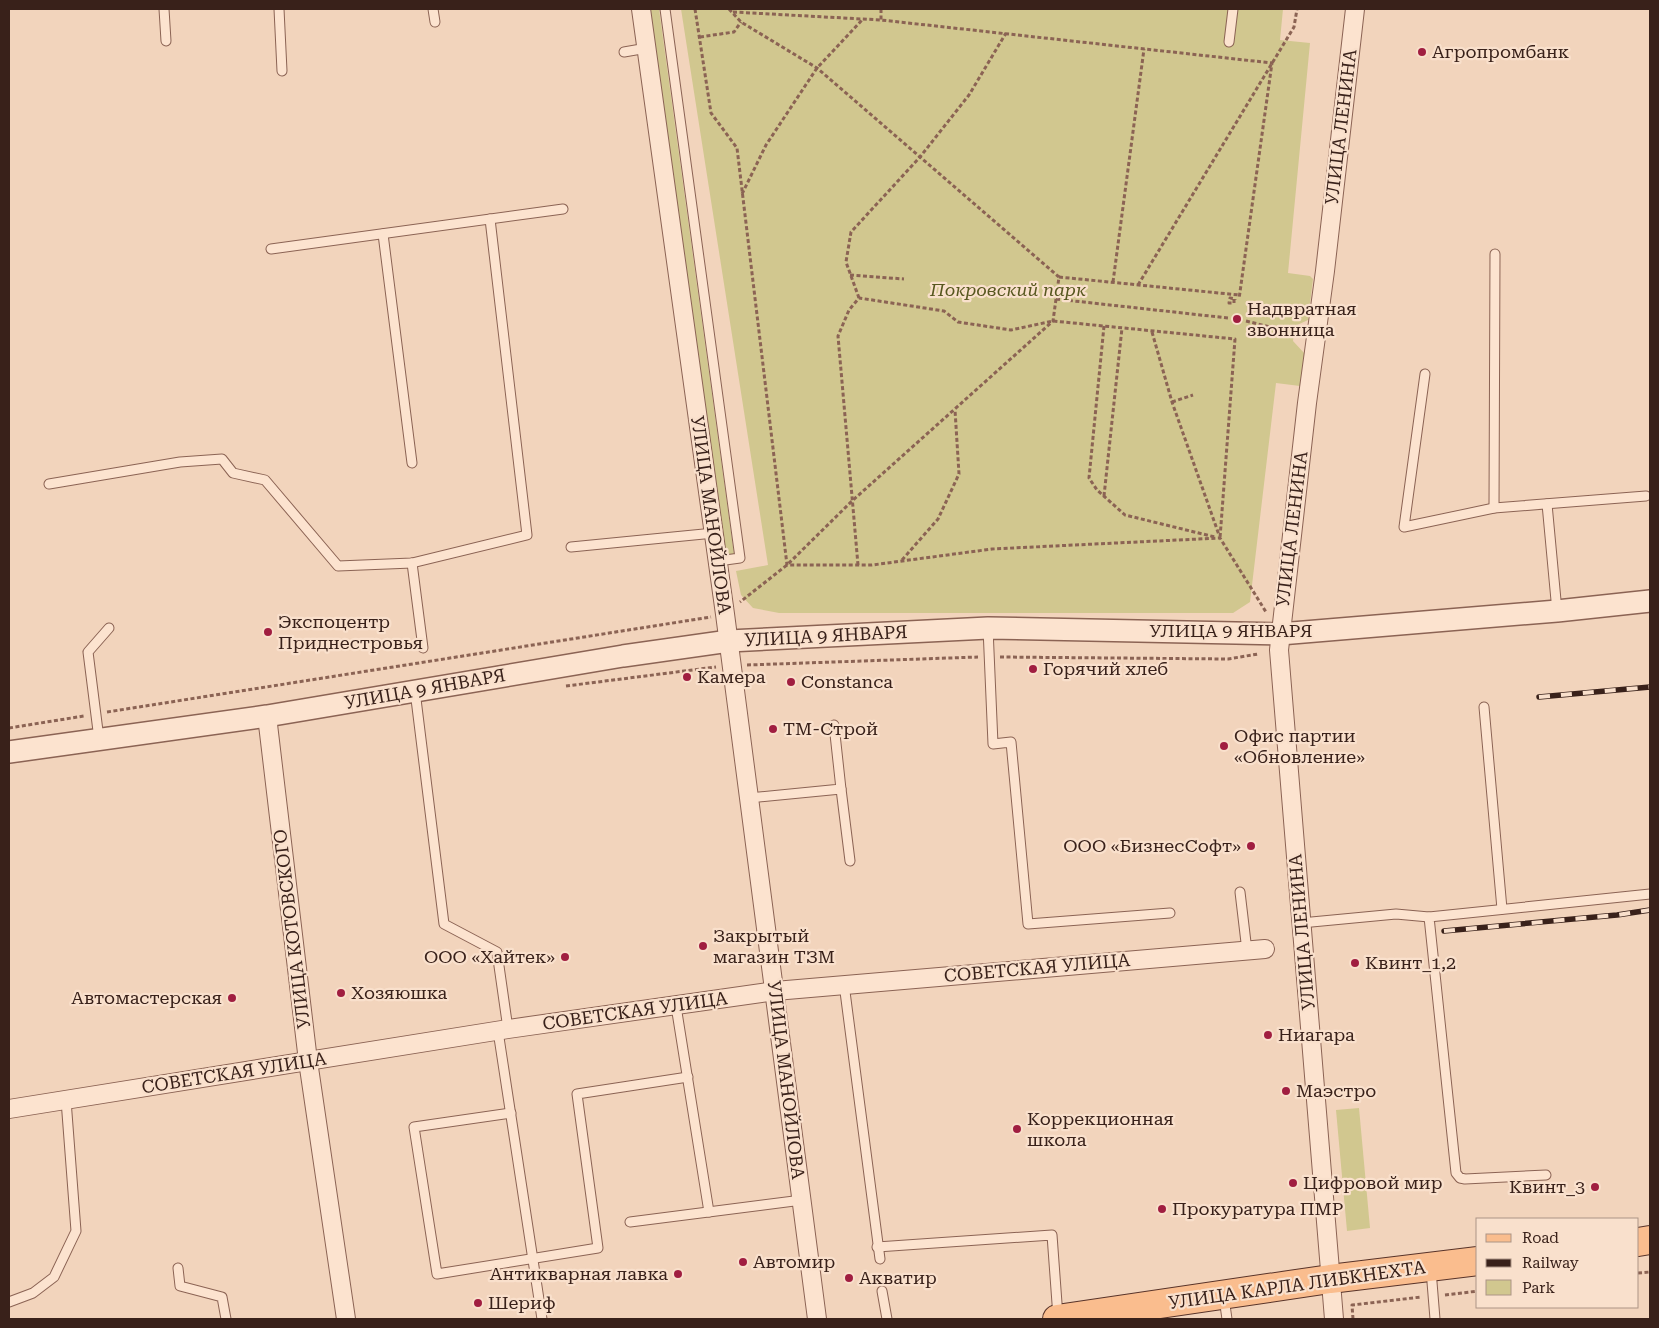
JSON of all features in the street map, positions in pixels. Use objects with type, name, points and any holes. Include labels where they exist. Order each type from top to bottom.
[{"type":"main road","name":"УЛИЦА КАРЛА ЛИБКНЕХТА","points":[[1058,1319],[1225,1307],[1330,1279],[1476,1261]]},
{"type":"street","name":"УЛИЦА МАНОЙЛОВА","points":[[642,9],[729,641],[817,1319]]},
{"type":"street","name":"УЛИЦА ЛЕНИНА","points":[[1334,1319],[1280,642],[1355,9]]},
{"type":"street","name":"УЛИЦА 9 ЯНВАРЯ","points":[[9,752],[267,716],[622,656],[729,641],[988,628],[1280,642],[1650,601]]},
{"type":"street","name":"УЛИЦА КОТОВСКОГО","points":[[267,716],[308,1061],[346,1319]]},
{"type":"street","name":"СОВЕТСКАЯ УЛИЦА","points":[[9,1109],[503,1030],[775,991],[1265,950]]},
{"type":"lane","points":[[164,9],[166,41]]},
{"type":"lane","points":[[279,9],[282,71]]},
{"type":"lane","points":[[433,9],[435,22]]},
{"type":"lane","points":[[664,9],[740,558],[718,561]]},
{"type":"lane","points":[[1229,42],[1233,9]]},
{"type":"lane","points":[[624,52],[647,48]]},
{"type":"lane","points":[[271,249],[563,209]]},
{"type":"lane","points":[[48,484],[180,462],[222,459],[233,473],[264,480],[338,566],[412,563],[527,535],[490,219]]},
{"type":"lane","points":[[383,234],[412,464]]},
{"type":"lane","points":[[1494,508],[1495,254]]},
{"type":"lane","points":[[1425,374],[1404,527],[1494,508],[1646,496]]},
{"type":"lane","points":[[1546,504],[1556,611]]},
{"type":"lane","points":[[571,547],[714,533]]},
{"type":"lane","points":[[412,563],[422,648]]},
{"type":"lane","points":[[99,740],[88,652],[109,628]]},
{"type":"lane","points":[[988,628],[993,744],[1011,742],[1028,924],[1170,913]]},
{"type":"lane","points":[[415,691],[444,924],[497,952],[511,1113],[542,1319]]},
{"type":"lane","points":[[1484,707],[1502,910]]},
{"type":"lane","points":[[834,725],[850,861]]},
{"type":"lane","points":[[749,798],[841,789]]},
{"type":"lane","points":[[1240,892],[1247,951]]},
{"type":"lane","points":[[1301,923],[1396,914],[1429,917],[1650,894]]},
{"type":"lane","points":[[1429,917],[1457,1176],[1465,1179],[1546,1175]]},
{"type":"lane","points":[[844,984],[880,1259]]},
{"type":"lane","points":[[676,1006],[709,1212]]},
{"type":"lane","points":[[511,1113],[414,1127],[437,1274],[598,1248],[577,1094],[688,1077]]},
{"type":"lane","points":[[9,1302],[33,1293],[54,1278],[76,1231],[66,1100]]},
{"type":"lane","points":[[630,1222],[802,1200]]},
{"type":"lane","points":[[877,1247],[1052,1235],[1058,1319]]},
{"type":"lane","points":[[1431,1267],[1434,1319]]},
{"type":"lane","points":[[178,1268],[180,1286],[222,1297],[226,1319]]},
{"type":"lane","points":[[882,1291],[887,1319]]},
{"type":"path","points":[[695,9],[711,113],[737,148],[787,564]]},
{"type":"path","points":[[729,9],[741,22],[817,68],[1059,277],[1229,294],[1238,298]]},
{"type":"path","points":[[880,9],[881,20]]},
{"type":"path","points":[[1138,285],[1294,27],[1297,9]]},
{"type":"path","points":[[732,12],[863,18],[1272,63]]},
{"type":"path","points":[[742,195],[766,145],[817,68],[863,18]]},
{"type":"path","points":[[700,37],[734,32],[741,22]]},
{"type":"path","points":[[858,298],[846,262],[851,232],[920,157],[969,95],[1006,33]]},
{"type":"path","points":[[1113,282],[1144,49]]},
{"type":"path","points":[[1238,298],[1272,63]]},
{"type":"path","points":[[850,275],[904,279]]},
{"type":"path","points":[[9,728],[725,614],[787,564],[852,501],[1053,321],[1059,277]]},
{"type":"path","points":[[1229,294],[1228,300],[1230,300],[1230,299],[1234,299],[1234,303],[1229,303],[1230,298],[1238,298]]},
{"type":"path","points":[[858,298],[944,311],[958,322],[1011,330],[1053,321],[1235,339],[1220,538]]},
{"type":"path","points":[[858,298],[849,310],[838,336],[858,565]]},
{"type":"path","points":[[1056,299],[1228,318]]},
{"type":"path","points":[[1246,321],[1290,332]]},
{"type":"path","points":[[1104,326],[1089,478],[1104,497],[1126,515],[1220,538]]},
{"type":"path","points":[[1104,497],[1122,328]]},
{"type":"path","points":[[564,687],[732,665],[989,657],[1228,659],[1280,642],[1220,538],[1172,402],[1152,332]]},
{"type":"path","points":[[1172,402],[1193,395]]},
{"type":"path","points":[[902,561],[938,519],[960,474],[955,409]]},
{"type":"path","points":[[787,564],[872,565],[992,549],[1220,538]]},
{"type":"path","points":[[1353,1319],[1352,1305],[1476,1291]]},
{"type":"green space","points":[[650,9],[659,9],[734,554],[725,556]]},
{"type":"green space","name":"Покровский парк","points":[[681,9],[1283,9],[1280,40],[1310,43],[1288,273],[1310,276],[1313,279],[1308,320],[1295,326],[1293,341],[1305,354],[1300,386],[1276,383],[1250,602],[1233,613],[779,613],[753,608],[741,595],[736,571],[768,565]]},
{"type":"green space","points":[[1359,1108],[1370,1228],[1347,1231],[1336,1110]]},
{"type":"railway","points":[[1539,697],[1650,687]]},
{"type":"railway","points":[[1444,931],[1617,915],[1650,910]]},
{"type":"place","name":"Агропромбанк","points":[[1422,52]]},
{"type":"place","name":"Надвратная звонница","points":[[1237,319]]},
{"type":"place","name":"Экспоцентр Приднестровья","points":[[268,632]]},
{"type":"place","name":"Горячий хлеб","points":[[1033,669]]},
{"type":"place","name":"Камера","points":[[687,677]]},
{"type":"place","name":"Constanca","points":[[791,682]]},
{"type":"place","name":"ТМ-Строй","points":[[773,729]]},
{"type":"place","name":"Офис партии «Обновление»","points":[[1224,746]]},
{"type":"place","name":"ООО «БизнесСофт»","points":[[1251,846]]},
{"type":"place","name":"Закрытый магазин ТЗМ","points":[[703,946]]},
{"type":"place","name":"ООО «Хайтек»","points":[[565,957]]},
{"type":"place","name":"Квинт_1,2","points":[[1355,963]]},
{"type":"place","name":"Хозяюшка","points":[[341,993]]},
{"type":"place","name":"Автомастерская","points":[[232,998]]},
{"type":"place","name":"Ниагара","points":[[1268,1035]]},
{"type":"place","name":"Маэстро","points":[[1286,1091]]},
{"type":"place","name":"Коррекционная школа","points":[[1017,1129]]},
{"type":"place","name":"Цифровой мир","points":[[1293,1183]]},
{"type":"place","name":"Квинт_3","points":[[1595,1187]]},
{"type":"place","name":"Прокуратура ПМР","points":[[1162,1209]]},
{"type":"place","name":"Автомир","points":[[743,1262]]},
{"type":"place","name":"Антикварная лавка","points":[[678,1274]]},
{"type":"place","name":"Акватир","points":[[849,1278]]},
{"type":"place","name":"Шериф","points":[[478,1303]]}]
